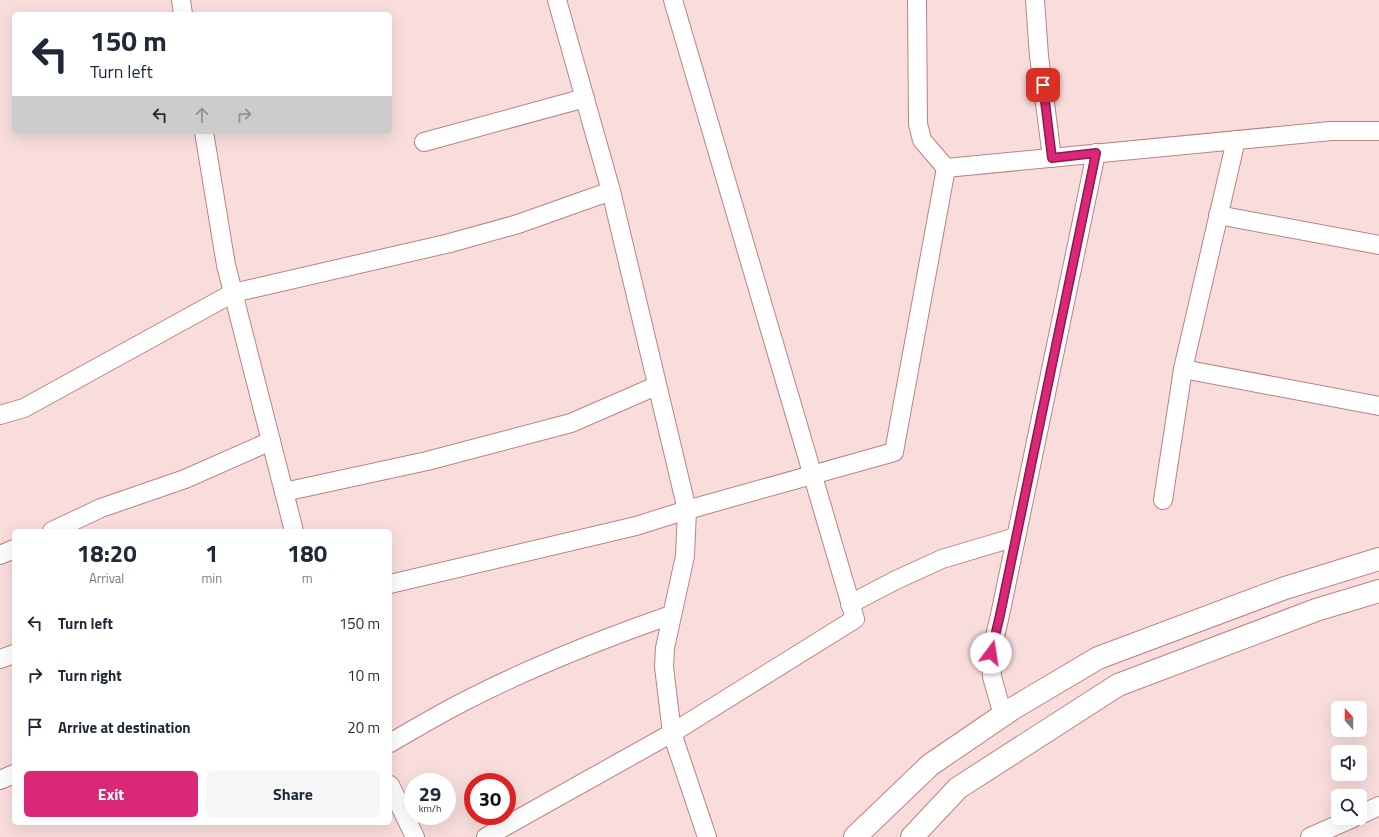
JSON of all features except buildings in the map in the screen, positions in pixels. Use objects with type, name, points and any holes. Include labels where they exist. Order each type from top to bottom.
[{"type":"main road","points":[[855,837],[930,765],[1012,709],[1098,658],[1284,588],[1379,559]]},
{"type":"main road","points":[[912,837],[958,788],[1118,686],[1316,610],[1379,591]]},
{"type":"street","points":[[181,0],[183,12]]},
{"type":"street","points":[[557,0],[611,191],[686,510],[685,556],[665,648],[664,667],[672,733],[707,837]]},
{"type":"street","points":[[486,837],[672,733],[855,619],[673,0]]},
{"type":"street","points":[[917,0],[918,124],[922,140],[946,168]]},
{"type":"street","points":[[1035,0],[1039,56],[1052,158]]},
{"type":"street","points":[[424,142],[585,98]]},
{"type":"street","points":[[946,168],[1331,131],[1379,131]]},
{"type":"street","points":[[204,134],[226,265],[293,529]]},
{"type":"street","points":[[1163,500],[1183,369],[1236,140]]},
{"type":"street","points":[[1003,715],[992,677],[991,653],[1096,153]]},
{"type":"street","points":[[392,584],[636,526],[686,510],[894,452],[946,168]]},
{"type":"street","points":[[0,415],[24,408],[233,293],[450,243],[518,224],[611,191]]},
{"type":"street","points":[[1218,215],[1379,245]]},
{"type":"street","points":[[1183,369],[1379,406]]},
{"type":"street","points":[[284,492],[428,461],[571,423],[656,386]]},
{"type":"street","points":[[56,529],[101,508],[185,479],[271,441]]},
{"type":"street","points":[[850,604],[896,580],[942,559],[1016,537]]},
{"type":"street","points":[[0,555],[12,550]]},
{"type":"street","points":[[392,741],[467,700],[544,664],[614,634],[672,615]]},
{"type":"street","points":[[0,659],[12,655]]},
{"type":"street","points":[[0,780],[12,775]]},
{"type":"street","points":[[392,789],[416,837]]},
{"type":"street","points":[[1367,812],[1379,806]]},
{"type":"street","points":[[1310,837],[1337,825]]},
{"type":"route","points":[[991,653],[1096,153],[1052,158],[1043,85]]}]
